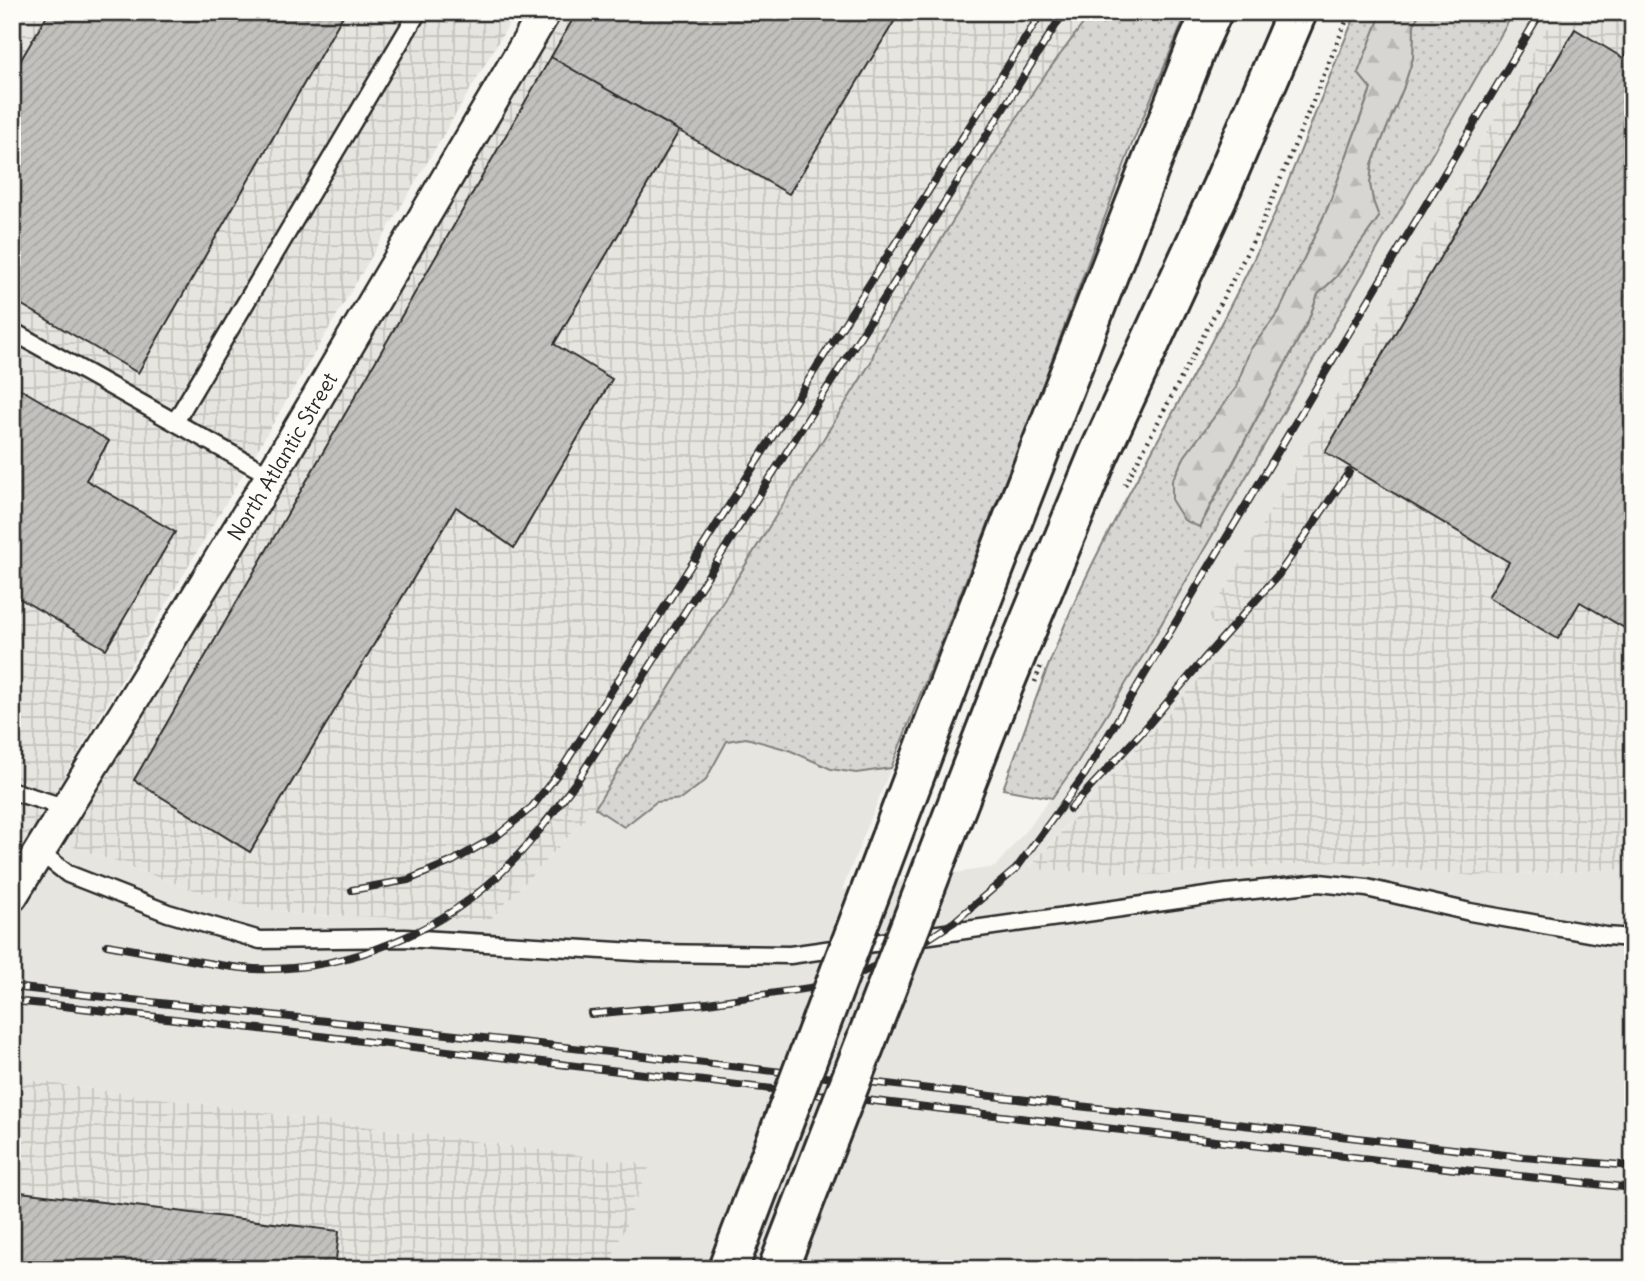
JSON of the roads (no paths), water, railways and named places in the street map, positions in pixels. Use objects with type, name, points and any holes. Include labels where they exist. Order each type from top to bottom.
[{"type":"main road","points":[[728,1269],[954,671],[1212,12]]},
{"type":"main road","points":[[778,1269],[1002,689],[1098,456],[1222,187],[1297,12]]},
{"type":"street","name":"North Atlantic Street","points":[[12,896],[271,476],[545,12]]},
{"type":"lane","points":[[175,422],[418,12]]},
{"type":"lane","points":[[12,331],[271,476]]},
{"type":"lane","points":[[12,790],[67,808]]},
{"type":"lane","points":[[40,852],[68,874],[168,913],[260,940],[405,938],[650,953],[790,956],[1227,893],[1319,883],[1367,888],[1470,912],[1606,936],[1633,938]]},
{"type":"railway","points":[[352,890],[408,880],[453,861],[497,836],[532,807],[563,767],[1042,12]]},
{"type":"railway","points":[[107,945],[254,969],[324,963],[358,955],[424,928],[455,910],[509,865],[537,834],[579,778],[1064,12]]},
{"type":"railway","points":[[591,1014],[708,1003],[816,987],[858,974],[911,950],[954,922],[1016,869],[1085,774],[1541,12]]},
{"type":"railway","points":[[1070,809],[1143,731],[1279,574],[1349,472]]},
{"type":"railway","points":[[12,987],[521,1042],[1523,1157],[1633,1166]]},
{"type":"railway","points":[[12,1001],[1633,1188]]}]
